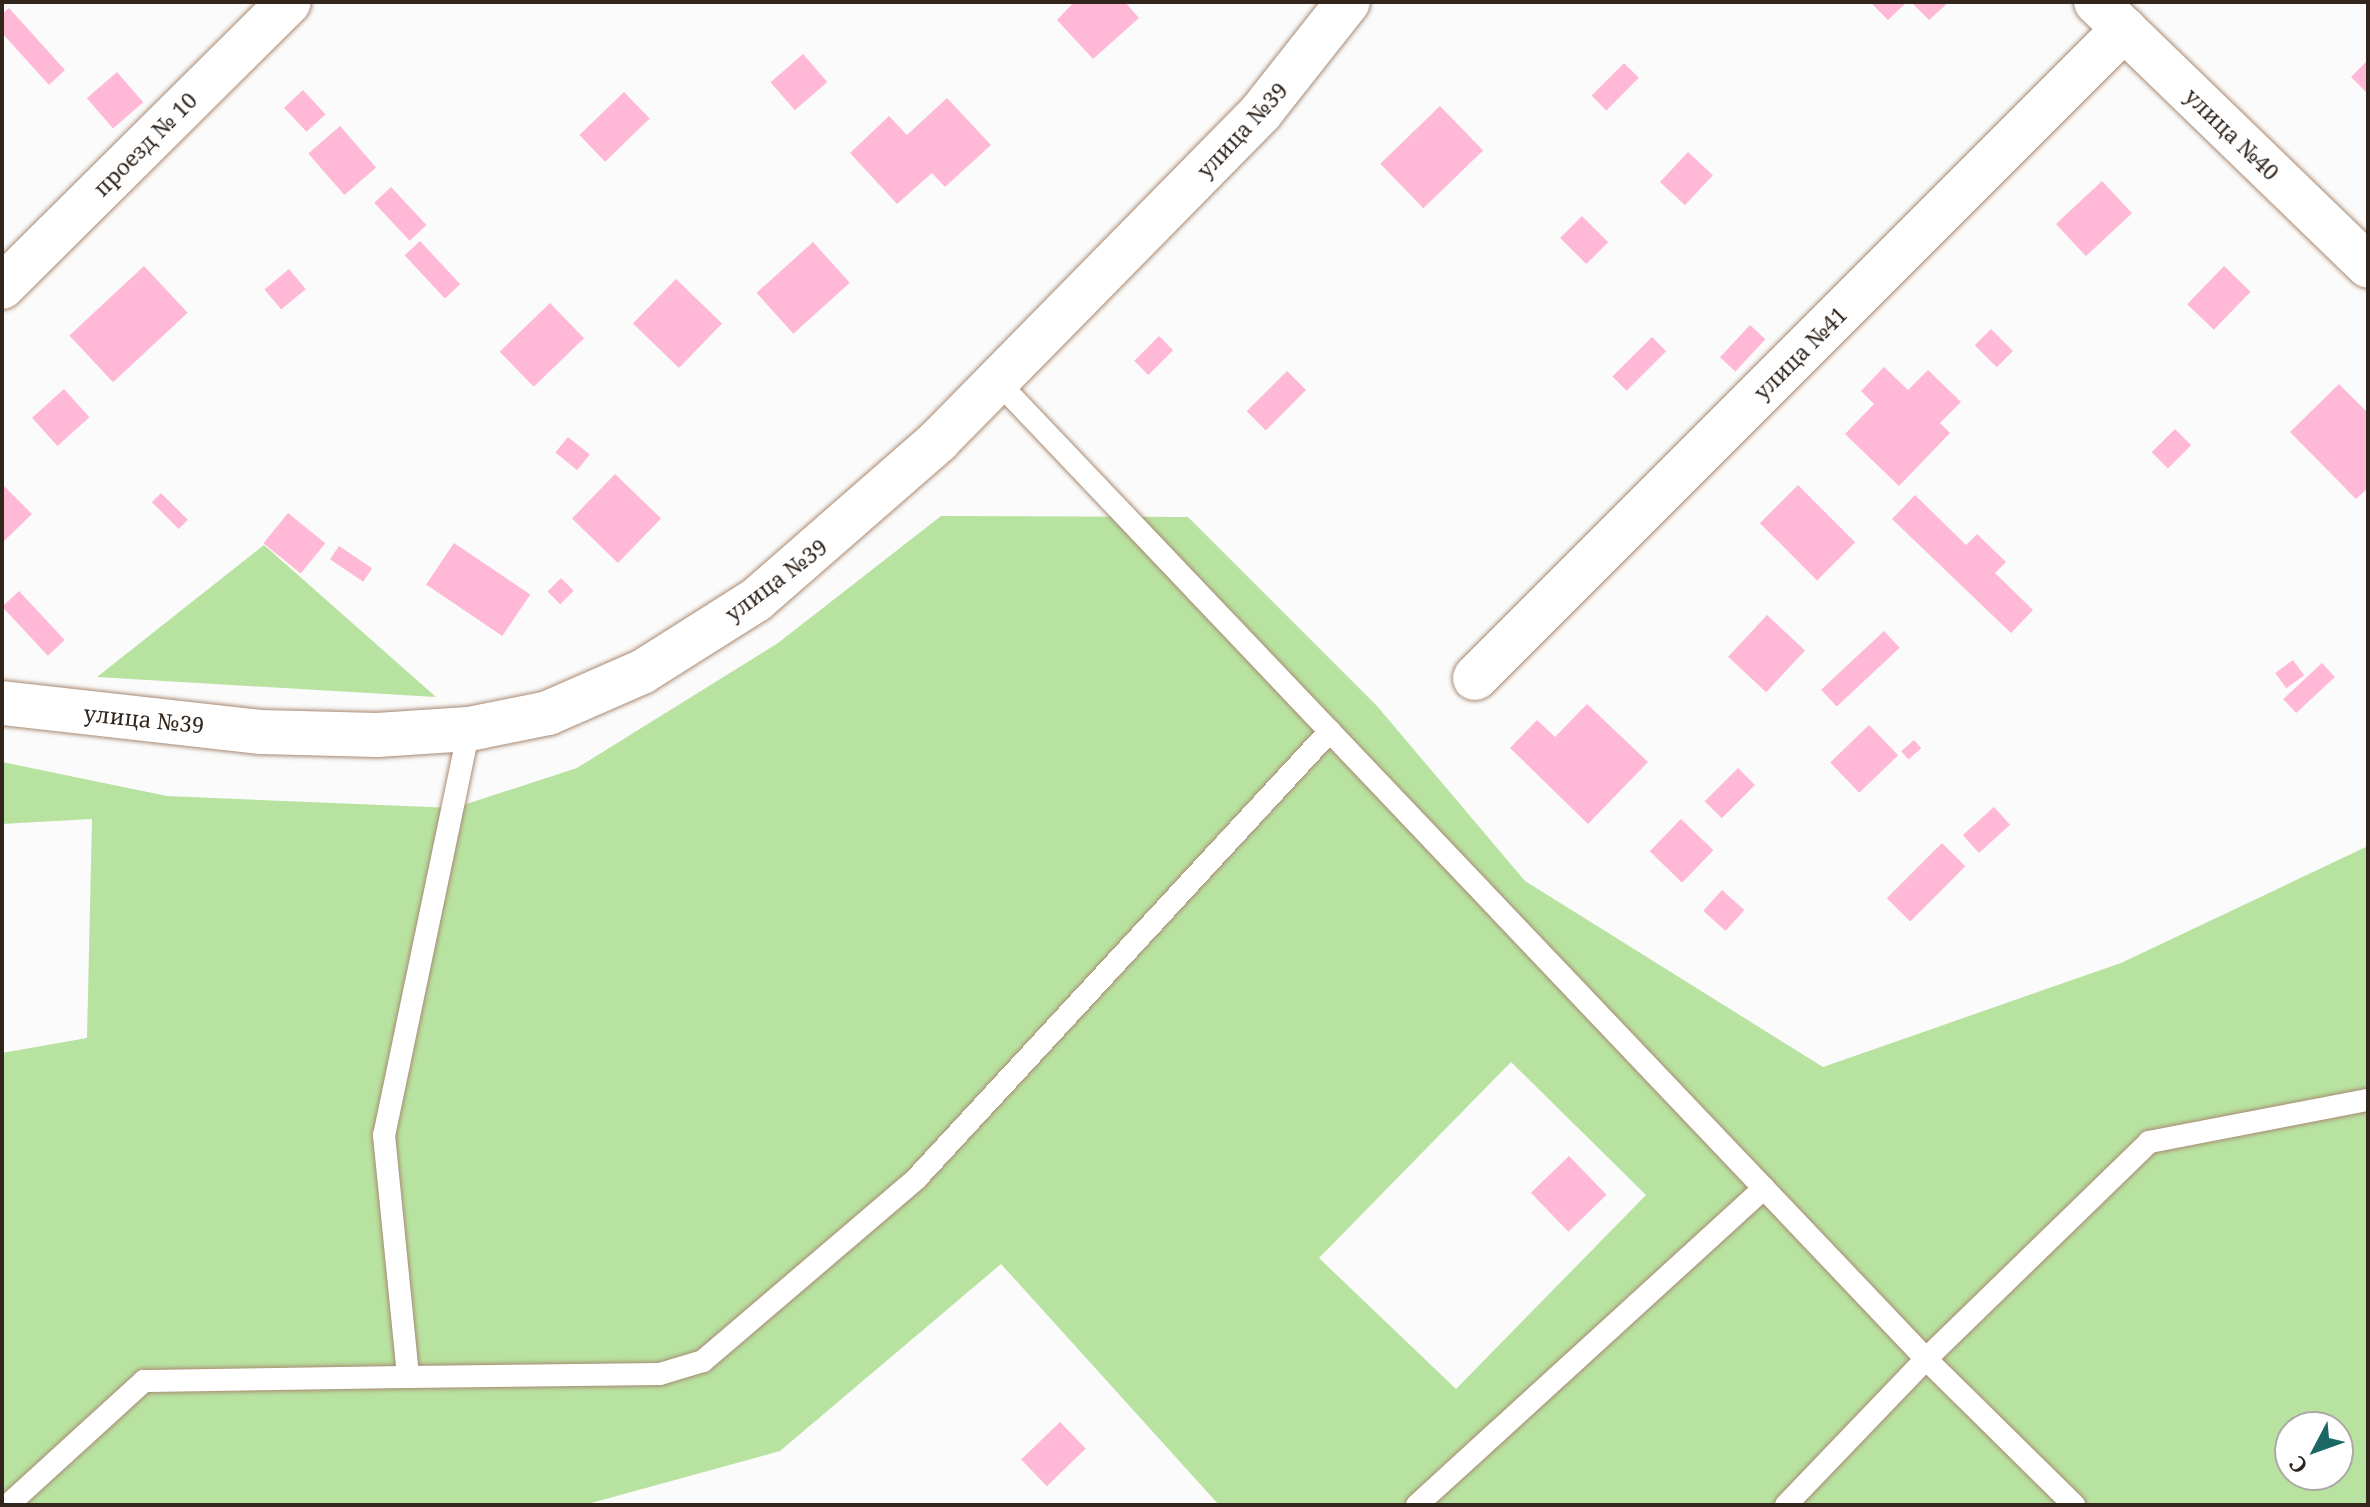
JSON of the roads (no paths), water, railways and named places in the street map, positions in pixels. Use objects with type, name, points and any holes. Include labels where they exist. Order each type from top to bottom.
[{"type":"street","name":"проезд № 10","points":[[2,287],[289,2]]},
{"type":"street","name":"улица №39","points":[[2,703],[261,732],[377,735],[469,729],[548,713],[642,672],[756,600],[824,545],[998,382],[1261,112],[1348,2]]},
{"type":"street","name":"улица №40","points":[[2110,16],[2368,266]]},
{"type":"street","name":"улица №41","points":[[1475,678],[2110,16]]},
{"type":"lane","points":[[998,382],[1926,1359],[2074,1505]]},
{"type":"lane","points":[[408,1377],[384,1135],[469,729]]},
{"type":"lane","points":[[8,1505],[144,1381],[660,1374],[703,1361],[916,1179],[1330,731]]},
{"type":"lane","points":[[1786,1505],[1926,1359],[2149,1142],[2368,1100]]},
{"type":"lane","points":[[1417,1505],[1764,1188]]}]
